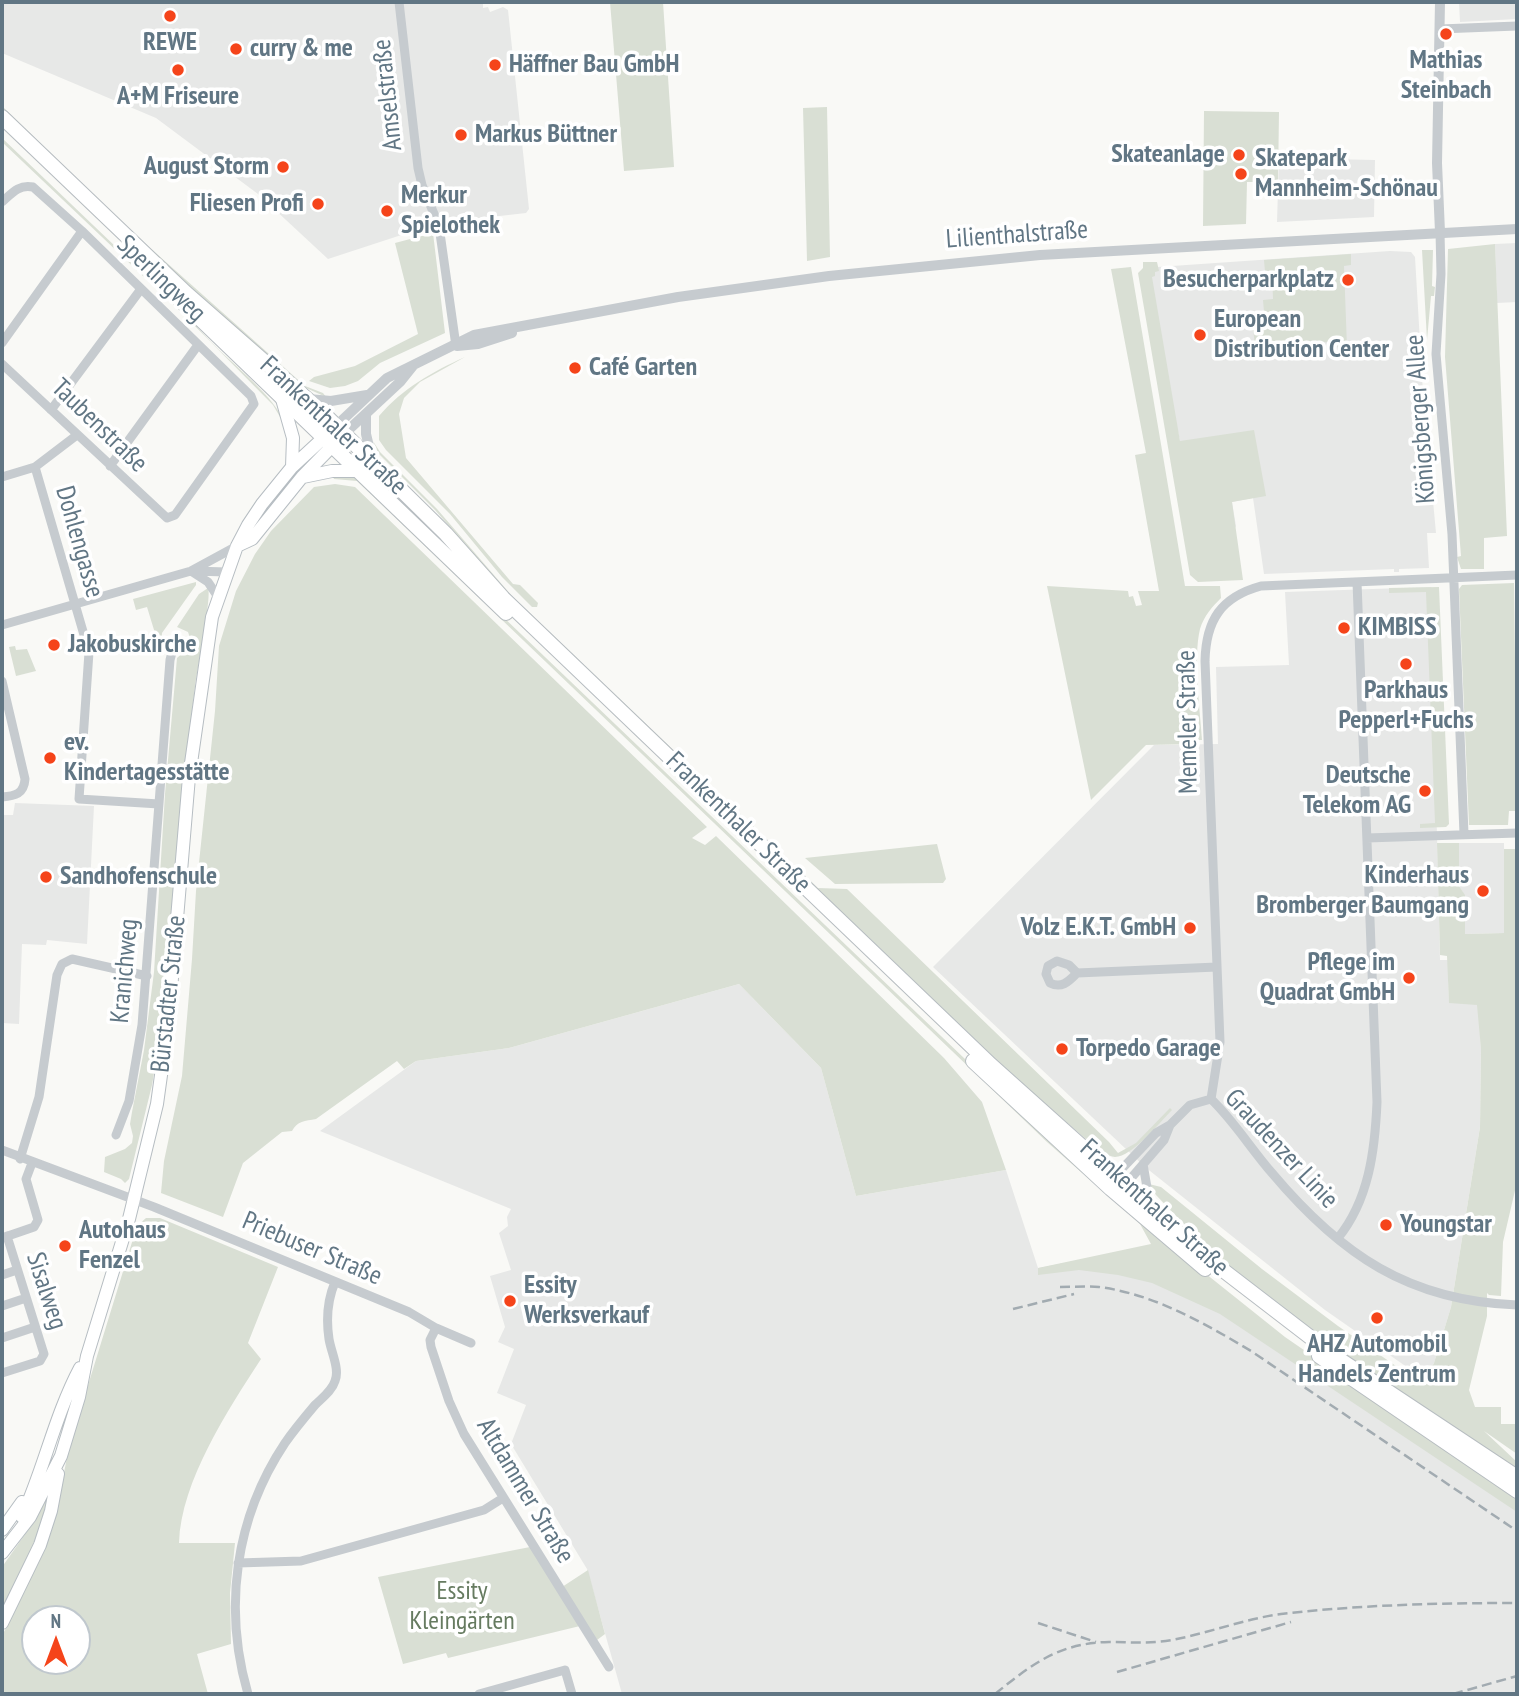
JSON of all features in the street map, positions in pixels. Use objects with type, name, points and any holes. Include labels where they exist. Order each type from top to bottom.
[{"type":"main road","name":"Frankenthaler Straße","points":[[2,117],[186,293],[308,399],[446,534],[503,598],[991,1065],[1227,1275],[1314,1341],[1517,1477]]},
{"type":"main road","name":"Frankenthaler Straße","points":[[2,130],[967,1055],[1111,1189],[1222,1283],[1322,1358],[1517,1490]]},
{"type":"main road","points":[[282,399],[293,438],[292,467]]},
{"type":"main road","points":[[237,546],[252,539],[340,430]]},
{"type":"main road","name":"Bürstadter Straße","points":[[6,1548],[30,1517],[61,1456],[79,1397],[87,1356],[134,1199],[157,1104],[168,1025],[189,777],[207,638],[218,597],[237,546],[262,504],[292,467],[328,442]]},
{"type":"main road","points":[[302,477],[332,471],[357,471]]},
{"type":"main road","points":[[1111,1189],[1121,1179]]},
{"type":"main road","name":"Bürstadter Straße","points":[[6,1548],[39,1475],[67,1393],[87,1356]]},
{"type":"main road","points":[[2,1623],[40,1545],[51,1511],[61,1456]]},
{"type":"main road","points":[[2,1530],[39,1475]]},
{"type":"street","name":"Amselstraße","points":[[399,2],[418,168],[439,226],[456,346]]},
{"type":"street","name":"Königsberger Allee","points":[[1440,2],[1437,163],[1441,274],[1436,354],[1454,578],[1464,834]]},
{"type":"street","points":[[1440,29],[1517,26]]},
{"type":"street","name":"Sperlingweg","points":[[2,202],[17,188],[33,187],[82,231],[251,396],[254,404],[175,515],[167,518]]},
{"type":"street","name":"Lilienthalstraße","points":[[340,430],[367,395],[399,370],[456,346],[474,335],[678,297],[945,263],[1154,247],[1517,229]]},
{"type":"street","points":[[2,343],[82,231]]},
{"type":"street","points":[[51,410],[141,289]]},
{"type":"street","points":[[110,467],[198,345]]},
{"type":"street","name":"Taubenstraße","points":[[2,364],[167,518]]},
{"type":"street","name":"Lilienthalstraße","points":[[340,430],[366,414],[412,366]]},
{"type":"street","points":[[308,399],[331,401],[367,395]]},
{"type":"street","points":[[366,414],[366,434],[373,462]]},
{"type":"street","points":[[2,477],[35,467],[77,435]]},
{"type":"street","name":"Dohlengasse","points":[[35,467],[89,652],[79,799],[159,804]]},
{"type":"street","points":[[2,625],[191,571],[237,546]]},
{"type":"street","points":[[191,571],[227,572]]},
{"type":"street","points":[[191,571],[208,582],[218,597]]},
{"type":"street","name":"Memeler Straße","points":[[1211,1099],[1220,1042],[1205,661],[1209,627],[1226,603],[1250,589],[1273,585],[1517,575]]},
{"type":"street","points":[[1338,1238],[1351,1222],[1367,1180],[1376,1140],[1377,1102],[1357,582]]},
{"type":"street","name":"Kranichweg","points":[[116,1135],[129,1101],[142,1025],[170,660],[175,641]]},
{"type":"street","points":[[2,681],[25,779],[25,787],[21,793],[2,797]]},
{"type":"street","points":[[1367,838],[1517,833]]},
{"type":"street","points":[[20,1159],[39,1097],[57,975],[62,964],[72,959],[147,976]]},
{"type":"street","points":[[1077,973],[1217,967]]},
{"type":"street","name":"Graudenzer Linie","points":[[1121,1179],[1156,1133],[1170,1125],[1191,1105],[1211,1099],[1273,1175],[1313,1217],[1363,1259],[1411,1285],[1468,1301],[1517,1306]]},
{"type":"street","name":"Graudenzer Linie","points":[[1121,1179],[1143,1164],[1164,1140],[1170,1125]]},
{"type":"street","name":"Priebuser Straße","points":[[2,1150],[20,1159],[134,1199],[409,1312],[436,1328],[471,1343]]},
{"type":"street","points":[[4,1237],[34,1227],[38,1220],[26,1179],[32,1163]]},
{"type":"street","points":[[1143,1164],[1150,1205]]},
{"type":"street","name":"Sisalweg","points":[[2,1373],[43,1358],[17,1270],[4,1237]]},
{"type":"street","points":[[2,1275],[17,1270]]},
{"type":"street","points":[[248,1694],[239,1661],[235,1591],[245,1529],[257,1495],[275,1458],[301,1421],[334,1385],[337,1376],[330,1341],[328,1300],[335,1282]]},
{"type":"street","points":[[2,1306],[26,1298]]},
{"type":"street","points":[[2,1338],[35,1327]]},
{"type":"street","name":"Altdammer Straße","points":[[436,1328],[430,1340],[431,1347],[449,1401],[464,1434],[609,1667]]},
{"type":"street","points":[[238,1563],[301,1561],[484,1510],[503,1498]]},
{"type":"street","points":[[479,1694],[565,1670],[572,1694]]},
{"type":"shaded area","points":[[2,2],[483,2],[483,8],[488,7],[490,12],[503,7],[508,10],[529,209],[526,213],[438,223],[328,259],[258,194],[156,118],[2,53]]},
{"type":"shaded area","points":[[1459,2],[1517,2],[1517,19],[1460,22]]},
{"type":"shaded area","points":[[1279,158],[1375,160],[1374,217],[1277,222]]},
{"type":"shaded area","points":[[1517,243],[1517,302],[1497,303],[1495,244]]},
{"type":"shaded area","points":[[1390,251],[1411,252],[1415,257],[1423,393],[1436,533],[1427,533],[1429,568],[1399,569],[1399,572],[1394,572],[1394,569],[1264,574],[1253,498],[1232,502],[1236,526],[1209,577],[1143,268]]},
{"type":"shaded area","points":[[1431,587],[1440,960],[1448,960],[1449,1002],[1479,1003],[1481,1049],[1480,1127],[1451,1307],[1434,1363],[1424,1379],[1325,1310],[1145,1167],[933,967],[1154,745],[1218,744],[1216,667],[1289,665],[1285,592]]},
{"type":"shaded area","name":"Sandhofenschule","points":[[15,803],[94,806],[87,944],[47,940],[46,945],[22,944],[19,1024],[2,1023],[2,815],[13,815]]},
{"type":"shaded area","name":"Kinderhaus Bromberger Baumgang","points":[[1459,843],[1504,843],[1505,933],[1465,934],[1465,896],[1459,886]]},
{"type":"shaded area","points":[[739,984],[821,1068],[856,1196],[1006,1170],[1038,1268],[1153,1246],[1517,1510],[1517,1694],[622,1694],[587,1569],[511,1444],[526,1405],[497,1393],[514,1349],[498,1342],[505,1327],[490,1276],[511,1270],[499,1233],[508,1226],[507,1217],[511,1209],[320,1131],[416,1061],[509,1048]]},
{"type":"green space","points":[[610,2],[663,2],[674,167],[624,171]]},
{"type":"green space","points":[[2,106],[130,230],[305,386],[323,393],[326,397],[304,387],[199,299],[2,109]]},
{"type":"green space","points":[[827,107],[830,257],[807,261],[803,108]]},
{"type":"green space","name":"Skatepark Mannheim-Schönau","points":[[1204,111],[1279,112],[1278,182],[1247,182],[1246,224],[1203,226]]},
{"type":"green space","points":[[2,138],[252,380],[272,403],[283,422],[273,405],[183,314],[2,142]]},
{"type":"green space","points":[[433,233],[445,333],[380,363],[358,381],[345,386],[330,388],[309,381],[314,377],[355,366],[418,334],[395,243]]},
{"type":"green space","points":[[1495,244],[1507,536],[1484,538],[1484,569],[1461,569],[1457,557],[1461,556],[1445,357],[1448,249]]},
{"type":"green space","points":[[1422,250],[1433,250],[1432,286],[1435,287],[1434,296],[1431,296],[1427,340]]},
{"type":"green space","points":[[1351,254],[1351,265],[1344,266],[1347,347],[1355,347],[1355,352],[1345,352],[1332,342],[1255,345],[1251,312],[1264,312],[1263,300],[1273,299],[1272,273],[1265,272],[1264,260]]},
{"type":"green space","points":[[1143,262],[1157,262],[1159,271],[1152,277],[1180,441],[1254,430],[1266,496],[1232,502],[1243,580],[1198,582],[1190,575],[1138,273],[1143,268]]},
{"type":"green space","points":[[1131,267],[1185,586],[1220,586],[1221,598],[1204,620],[1198,641],[1202,740],[1194,740],[1193,744],[1146,745],[1091,800],[1047,586],[1128,591],[1136,606],[1142,605],[1138,591],[1159,591],[1135,455],[1146,453],[1111,269]]},
{"type":"green space","points":[[465,357],[420,382],[404,398],[399,414],[406,458],[513,584],[520,585],[538,603],[537,607],[532,607],[502,577],[450,514],[379,440],[379,416],[388,406],[419,382]]},
{"type":"green space","points":[[373,441],[380,452],[437,509],[512,596],[818,888],[847,889],[1118,1153],[1136,1143],[1170,1108],[1172,1110],[1137,1145],[1122,1155],[1115,1157],[1094,1146],[995,1061],[517,604],[435,510],[378,453]]},
{"type":"green space","points":[[333,476],[359,479],[1058,1148],[1141,1222],[1285,1337],[1517,1497],[1517,1512],[1220,1314],[1152,1283],[1118,1275],[1079,1270],[1038,1275],[1038,1268],[1151,1244],[1140,1224],[1047,1142],[357,481],[334,479]]},
{"type":"green space","points":[[335,484],[355,487],[707,827],[692,838],[705,845],[716,836],[944,1058],[982,1102],[1006,1170],[856,1196],[821,1068],[739,984],[509,1048],[416,1061],[404,1069],[397,1061],[316,1119],[299,1123],[292,1131],[282,1132],[243,1163],[223,1217],[161,1193],[164,1161],[182,1076],[219,646],[236,591],[255,554],[271,531],[314,487]]},
{"type":"green space","points":[[196,582],[162,633],[161,652],[157,652],[155,644],[158,643],[147,607],[136,610],[133,599]]},
{"type":"green space","points":[[1514,583],[1517,811],[1509,811],[1508,825],[1469,825],[1459,589],[1462,585]]},
{"type":"green space","points":[[1439,587],[1449,824],[1446,827],[1420,828],[1420,824],[1435,823],[1426,592],[1389,593],[1389,588]]},
{"type":"green space","points":[[208,588],[185,776],[159,1044],[152,1085],[129,1179],[125,1183],[104,1172],[105,1157],[125,1149],[132,1143],[133,1136],[130,1124],[144,1050],[154,972],[177,658],[186,650],[190,640],[188,632],[177,627],[199,594]]},
{"type":"green space","points":[[15,646],[16,650],[27,649],[36,671],[16,676],[9,647]]},
{"type":"green space","points":[[1437,843],[1459,843],[1459,886],[1465,895],[1465,934],[1504,933],[1504,849],[1517,849],[1517,1182],[1503,1242],[1501,1296],[1487,1293],[1487,1316],[1469,1390],[1475,1407],[1501,1407],[1501,1424],[1517,1424],[1517,1454],[1484,1431],[1517,1462],[1517,1468],[1339,1352],[1218,1260],[1156,1195],[1149,1184],[1161,1187],[1262,1269],[1422,1384],[1434,1363],[1451,1307],[1480,1127],[1481,1049],[1477,1005],[1449,1003],[1447,956],[1440,955]]},
{"type":"green space","points":[[937,844],[946,879],[943,883],[835,884],[805,858]]},
{"type":"green space","points":[[146,1218],[160,1218],[278,1267],[248,1343],[261,1359],[208,1447],[188,1495],[182,1519],[179,1543],[235,1543],[230,1593],[231,1644],[197,1654],[208,1694],[2,1694],[2,1636],[47,1543],[55,1519],[69,1447],[137,1226]]},
{"type":"green space","points":[[52,1485],[45,1520],[2,1614],[2,1567],[28,1530]]},
{"type":"green space","name":"Essity Kleingärten","points":[[530,1547],[580,1626],[448,1658],[446,1653],[403,1664],[378,1577]]},
{"type":"green space","name":"Essity Kleingärten","points":[[588,1570],[605,1634],[597,1640],[562,1587]]},
{"type":"railway","points":[[1060,1287],[1099,1287],[1119,1291],[1159,1303],[1197,1320],[1251,1351],[1517,1531]]},
{"type":"railway","points":[[1013,1309],[1074,1294]]},
{"type":"railway","points":[[995,1694],[1047,1657],[1091,1643],[1164,1641],[1267,1616],[1310,1611],[1398,1605],[1516,1603]]},
{"type":"railway","points":[[1117,1672],[1291,1622]]},
{"type":"railway","points":[[1038,1623],[1096,1642]]},
{"type":"railway","points":[[1453,1694],[1517,1676]]},
{"type":"place","name":"REWE","points":[[170,16]]},
{"type":"place","name":"Mathias Steinbach","points":[[1446,34]]},
{"type":"place","name":"curry & me","points":[[236,49]]},
{"type":"place","name":"Häffner Bau GmbH","points":[[495,65]]},
{"type":"place","name":"A+M Friseure","points":[[178,70]]},
{"type":"place","name":"Markus Büttner","points":[[461,135]]},
{"type":"place","name":"Skateanlage","points":[[1239,155]]},
{"type":"place","name":"August Storm","points":[[283,167]]},
{"type":"place","name":"Skatepark Mannheim-Schönau","points":[[1241,174]]},
{"type":"place","name":"Fliesen Profi","points":[[318,204]]},
{"type":"place","name":"Merkur Spielothek","points":[[387,211]]},
{"type":"place","name":"Besucherparkplatz","points":[[1348,280]]},
{"type":"place","name":"European Distribution Center","points":[[1200,335]]},
{"type":"place","name":"Café Garten","points":[[575,368]]},
{"type":"place","name":"KIMBISS","points":[[1344,628]]},
{"type":"place","name":"Jakobuskirche","points":[[54,645]]},
{"type":"place","name":"Parkhaus Pepperl+Fuchs","points":[[1406,664]]},
{"type":"place","name":"ev. Kindertagesstätte","points":[[50,758]]},
{"type":"place","name":"Deutsche Telekom AG","points":[[1425,791]]},
{"type":"place","name":"Sandhofenschule","points":[[46,877]]},
{"type":"place","name":"Kinderhaus Bromberger Baumgang","points":[[1483,891]]},
{"type":"place","name":"Volz E.K.T. GmbH","points":[[1190,928]]},
{"type":"place","name":"Pflege im Quadrat GmbH","points":[[1409,978]]},
{"type":"place","name":"Torpedo Garage","points":[[1062,1049]]},
{"type":"place","name":"Youngstar","points":[[1386,1225]]},
{"type":"place","name":"Autohaus Fenzel","points":[[65,1246]]},
{"type":"place","name":"Essity Werksverkauf","points":[[510,1301]]},
{"type":"place","name":"AHZ Automobil Handels Zentrum","points":[[1377,1318]]}]
